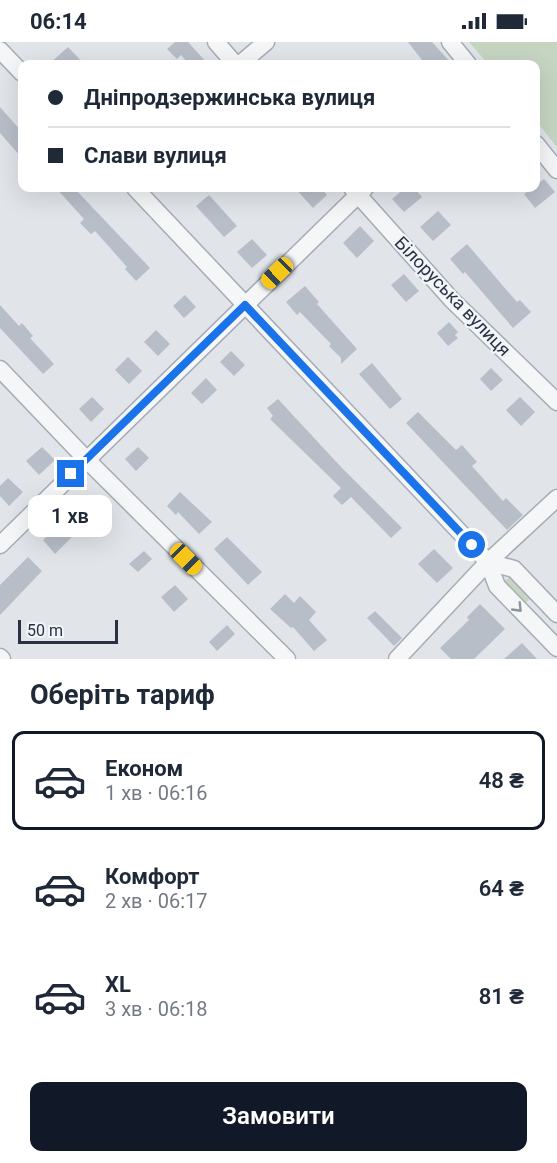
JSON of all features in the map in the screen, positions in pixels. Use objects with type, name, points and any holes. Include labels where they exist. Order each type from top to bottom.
[{"type":"street","points":[[216,42],[234,60]]},
{"type":"street","points":[[243,60],[266,42]]},
{"type":"street","points":[[450,42],[465,60]]},
{"type":"street","points":[[0,50],[18,69]]},
{"type":"street","points":[[540,149],[557,170]]},
{"type":"street","points":[[139,192],[488,562],[497,586],[557,648]]},
{"type":"street","points":[[0,545],[245,305],[356,192]]},
{"type":"street","name":"Білоруська вулиця","points":[[360,192],[453,300],[557,402]]},
{"type":"street","points":[[0,369],[86,459],[287,659]]},
{"type":"street","points":[[397,659],[488,562],[557,498]]},
{"type":"street","points":[[488,562],[514,569],[557,614]]},
{"type":"green space","points":[[469,42],[557,42],[557,147],[540,126],[540,60],[485,60]]},
{"type":"green space","points":[[511,576],[532,596],[524,605],[504,581]]},
{"type":"building","points":[[175,42],[188,42],[204,60],[185,60],[181,55],[177,59],[167,49]]},
{"type":"building","points":[[408,42],[432,42],[448,60],[422,60]]},
{"type":"building","points":[[68,47],[80,60],[53,60]]},
{"type":"building","points":[[0,107],[18,127],[18,153],[0,133]]},
{"type":"building","points":[[544,179],[555,192],[535,208],[524,194],[540,192],[540,182]]},
{"type":"building","points":[[60,192],[78,192],[150,268],[136,281],[125,269],[127,267],[95,231],[91,234],[80,223],[84,219]]},
{"type":"building","points":[[299,192],[324,192],[327,195],[313,208]]},
{"type":"building","points":[[400,192],[418,192],[422,197],[404,212],[392,199]]},
{"type":"building","points":[[209,195],[237,226],[224,237],[196,206]]},
{"type":"building","points":[[438,211],[451,225],[433,241],[420,227]]},
{"type":"building","points":[[360,226],[374,241],[357,258],[343,243]]},
{"type":"building","points":[[252,239],[267,255],[252,268],[237,252]]},
{"type":"building","points":[[467,244],[517,302],[520,300],[531,312],[513,328],[465,272],[463,274],[450,259]]},
{"type":"building","points":[[404,274],[419,291],[406,302],[391,285]]},
{"type":"building","points":[[305,286],[319,302],[317,304],[357,349],[341,364],[341,358],[329,346],[331,344],[300,312],[297,315],[286,302]]},
{"type":"building","points":[[185,295],[196,307],[184,318],[173,306]]},
{"type":"building","points":[[0,305],[19,326],[22,323],[33,336],[30,338],[54,364],[43,374],[0,328]]},
{"type":"building","points":[[449,322],[458,332],[455,335],[458,338],[448,346],[437,333]]},
{"type":"building","points":[[156,330],[170,344],[158,356],[144,342]]},
{"type":"building","points":[[231,351],[245,365],[234,376],[220,362]]},
{"type":"building","points":[[128,357],[142,371],[129,384],[115,370]]},
{"type":"building","points":[[372,363],[402,399],[390,409],[359,374]]},
{"type":"building","points":[[491,368],[503,380],[491,391],[480,379]]},
{"type":"building","points":[[206,378],[217,390],[202,404],[191,393]]},
{"type":"building","points":[[92,397],[104,409],[91,422],[79,409]]},
{"type":"building","points":[[520,397],[535,412],[521,426],[506,410]]},
{"type":"building","points":[[278,399],[402,528],[391,538],[351,497],[342,505],[333,496],[341,488],[270,419],[273,416],[267,408]]},
{"type":"building","points":[[418,412],[456,450],[462,445],[477,462],[472,466],[503,501],[506,498],[523,515],[507,530],[406,423]]},
{"type":"building","points":[[42,447],[55,460],[39,475],[26,461]]},
{"type":"building","points":[[138,447],[149,458],[136,471],[125,459]]},
{"type":"building","points":[[8,478],[23,492],[9,506],[0,496],[0,486]]},
{"type":"building","points":[[180,492],[212,522],[199,534],[178,512],[176,515],[167,506]]},
{"type":"building","points":[[86,500],[97,512],[55,554],[43,540]]},
{"type":"building","points":[[227,537],[262,572],[248,585],[214,549]]},
{"type":"building","points":[[434,549],[453,568],[437,583],[418,564]]},
{"type":"building","points":[[144,551],[152,559],[138,572],[129,564]]},
{"type":"building","points":[[28,557],[42,571],[0,615],[0,585]]},
{"type":"building","points":[[175,585],[188,599],[174,612],[161,597]]},
{"type":"building","points":[[285,594],[294,603],[300,596],[316,612],[309,620],[327,640],[314,651],[293,627],[291,628],[270,609]]},
{"type":"building","points":[[480,604],[505,629],[474,659],[451,659],[440,648],[469,620],[467,617]]},
{"type":"building","points":[[375,611],[402,638],[394,646],[367,618]]},
{"type":"building","points":[[227,625],[235,634],[217,651],[209,642]]},
{"type":"building","points":[[522,643],[537,659],[504,659]]},
{"type":"route","points":[[71,474],[245,305],[472,545]]}]
